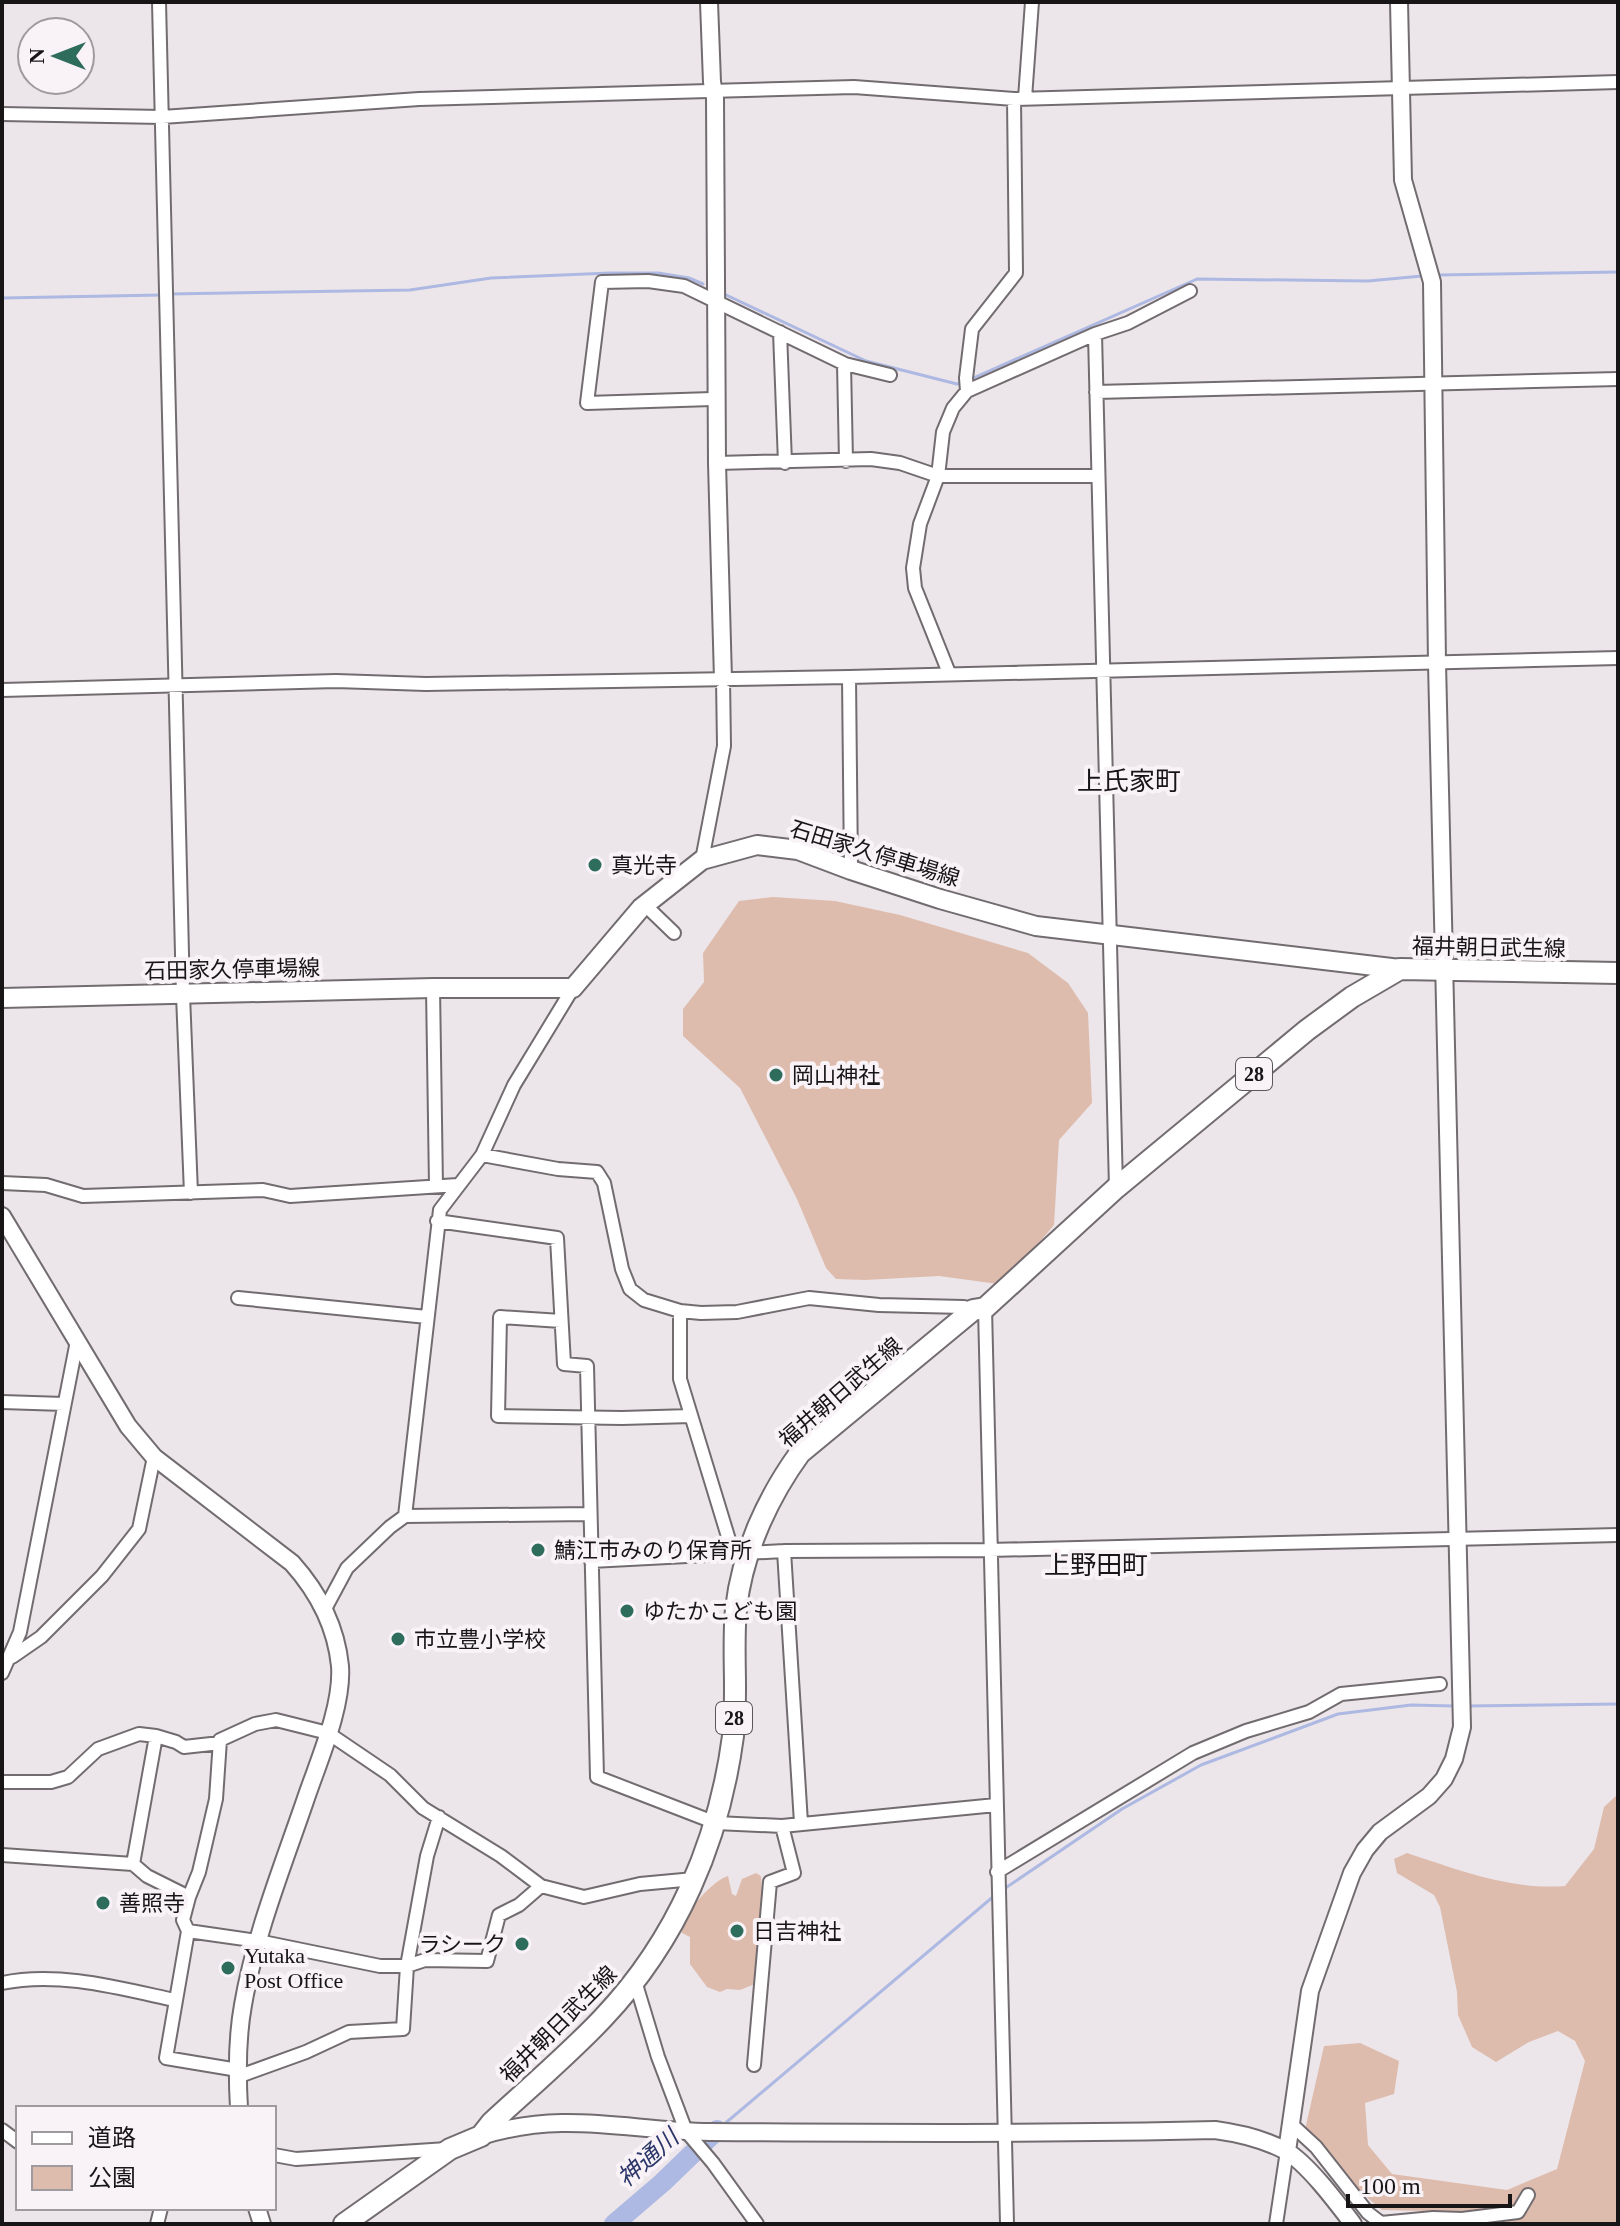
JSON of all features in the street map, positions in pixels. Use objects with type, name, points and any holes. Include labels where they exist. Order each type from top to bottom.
[{"type":"main road","name":"石田家久停車場線","points":[[2,998],[433,988],[573,988],[645,905],[702,860],[757,845],[798,850],[851,870],[1036,926],[1400,969]]},
{"type":"main road","name":"福井朝日武生線","points":[[344,2224],[450,2149],[481,2136],[492,2122],[603,2019],[666,1938],[684,1905],[716,1823],[727,1776],[734,1732],[736,1607],[742,1552],[784,1475],[800,1453],[979,1309],[1116,1188],[1307,1030],[1352,997],[1400,969],[1618,973]]},
{"type":"street","points":[[159,2],[183,995],[191,1193]]},
{"type":"street","points":[[702,860],[724,746],[709,2]]},
{"type":"street","points":[[949,673],[915,588],[913,568],[920,524],[938,476],[943,432],[967,385],[972,329],[1016,273],[1020,98],[1032,2]]},
{"type":"street","points":[[1276,2224],[1310,1991],[1352,1873],[1380,1832],[1429,1796],[1444,1779],[1454,1759],[1462,1727],[1443,969],[1431,276],[1403,180],[1399,2]]},
{"type":"street","points":[[2,114],[162,117],[419,99],[854,87],[1020,98],[1618,82]]},
{"type":"street","points":[[712,399],[587,403],[602,282],[648,281],[684,286],[844,364],[890,375]]},
{"type":"street","points":[[967,385],[1128,323],[1190,291]]},
{"type":"street","points":[[780,332],[785,463]]},
{"type":"street","points":[[1095,334],[1116,1188]]},
{"type":"street","points":[[844,364],[846,461]]},
{"type":"street","points":[[1096,392],[1618,379]]},
{"type":"street","points":[[717,463],[871,459],[900,463],[938,476],[1097,476]]},
{"type":"street","points":[[2,690],[336,681],[426,684],[849,677],[1618,658]]},
{"type":"street","points":[[849,677],[851,870]]},
{"type":"street","points":[[645,905],[674,933]]},
{"type":"street","points":[[433,988],[436,1186]]},
{"type":"street","points":[[405,1516],[440,1210],[482,1155],[514,1085],[573,988]]},
{"type":"street","points":[[482,1155],[558,1169],[597,1172],[604,1183],[612,1228],[630,1289],[644,1300],[680,1311],[737,1312],[809,1298],[879,1305],[979,1309],[990,1550],[1007,2224]]},
{"type":"street","points":[[2,1183],[46,1185],[83,1196],[263,1190],[290,1196],[458,1185]]},
{"type":"street","points":[[2,1216],[128,1426],[154,1457],[292,1563],[325,1609],[340,1667],[338,1692],[328,1733],[258,1941],[242,2007],[239,2106]]},
{"type":"street","points":[[437,1221],[557,1238],[564,1364],[587,1366],[597,1777],[716,1823],[782,1826],[996,1805]]},
{"type":"street","points":[[238,1298],[427,1317]]},
{"type":"street","points":[[680,1311],[680,1379],[742,1552]]},
{"type":"street","points":[[561,1321],[500,1317],[498,1416],[691,1416]]},
{"type":"street","points":[[2,1673],[20,1632],[77,1341]]},
{"type":"street","points":[[2,1402],[64,1404]]},
{"type":"street","points":[[9,1659],[41,1637],[102,1576],[139,1529],[154,1457]]},
{"type":"street","points":[[325,1609],[347,1568],[405,1516],[590,1514]]},
{"type":"street","points":[[591,1561],[742,1552],[990,1550],[1618,1535]]},
{"type":"street","points":[[784,1551],[801,1823]]},
{"type":"street","points":[[997,1878],[1193,1753],[1246,1731],[1309,1712],[1341,1694],[1440,1684]]},
{"type":"street","points":[[439,1817],[427,1856],[407,1966],[403,2029],[349,2032],[306,2052],[238,2074],[166,2058],[188,1931],[183,1920],[199,1872],[216,1799],[220,1740],[255,1724],[276,1720],[328,1733],[390,1775],[423,1808],[439,1817],[501,1856],[541,1886],[584,1897],[640,1884],[694,1879]]},
{"type":"street","points":[[2,1782],[51,1782],[68,1777],[98,1749],[139,1734],[156,1736],[184,1747],[220,1743]]},
{"type":"street","points":[[133,1864],[156,1736]]},
{"type":"street","points":[[754,2065],[770,1882],[794,1873],[782,1826]]},
{"type":"street","points":[[2,1855],[133,1864],[147,1876],[189,1897]]},
{"type":"street","points":[[188,1931],[258,1941],[380,1966],[407,1966],[425,1960],[487,1961],[499,1915],[519,1905],[541,1886]]},
{"type":"street","points":[[2,1983],[27,1978],[52,1980],[111,1986],[174,2000]]},
{"type":"street","points":[[635,1981],[658,2057],[686,2131],[757,2224]]},
{"type":"street","points":[[481,2136],[517,2126],[563,2121],[686,2131],[1003,2135],[1215,2130],[1287,2151],[1321,2184],[1353,2224]]},
{"type":"street","points":[[1290,2123],[1316,2147],[1368,2213],[1381,2223],[1433,2218],[1462,2219],[1518,2212],[1528,2195]]},
{"type":"street","points":[[276,2155],[296,2159],[450,2149]]},
{"type":"green space","points":[[773,897],[835,901],[900,915],[1028,953],[1068,983],[1088,1013],[1092,1103],[1059,1140],[1054,1225],[1016,1270],[998,1284],[939,1276],[836,1279],[826,1268],[797,1199],[740,1088],[683,1036],[683,1009],[704,982],[703,953],[739,901]]},
{"type":"green space","points":[[1618,1794],[1618,2224],[1466,2224],[1465,2212],[1382,2210],[1302,2143],[1324,2046],[1360,2043],[1399,2061],[1394,2094],[1365,2103],[1368,2145],[1392,2174],[1507,2190],[1557,2169],[1585,2061],[1575,2041],[1558,2031],[1529,2042],[1496,2062],[1472,2047],[1458,2015],[1457,1992],[1440,1907],[1434,1895],[1397,1873],[1394,1859],[1407,1853],[1504,1882],[1565,1886],[1594,1849],[1604,1807]]},
{"type":"green space","points":[[756,1873],[761,1876],[762,1903],[755,1984],[740,1990],[720,1992],[707,1987],[690,1964],[690,1937],[682,1933],[682,1926],[691,1909],[714,1884],[728,1876],[732,1894],[736,1896],[742,1879]]},
{"type":"waterway","points":[[1438,275],[1618,272]]},
{"type":"waterway","points":[[170,294],[410,290],[491,278],[610,273],[658,273],[689,278],[703,284]]},
{"type":"waterway","points":[[971,379],[1197,279],[1368,281],[1422,276]]},
{"type":"waterway","points":[[722,293],[866,361],[957,384],[964,382]]},
{"type":"waterway","points":[[2,298],[162,295]]},
{"type":"waterway","points":[[1466,1706],[1618,1704]]},
{"type":"waterway","points":[[1004,1889],[1122,1809],[1201,1765],[1338,1714],[1411,1705],[1454,1706]]},
{"type":"waterway","points":[[722,2126],[994,1896]]},
{"type":"waterway","name":"神通川","points":[[614,2224],[717,2130]]},
{"type":"place","name":"真光寺","points":[[595,865]]},
{"type":"place","name":"岡山神社","points":[[776,1075]]},
{"type":"place","name":"鯖江市みのり保育所","points":[[538,1550]]},
{"type":"place","name":"ゆたかこども園","points":[[627,1611]]},
{"type":"place","name":"市立豊小学校","points":[[398,1639]]},
{"type":"place","name":"善照寺","points":[[103,1903]]},
{"type":"place","name":"日吉神社","points":[[737,1931]]},
{"type":"place","name":"ラシーク","points":[[522,1944]]},
{"type":"place","name":"Yutaka Post Office","points":[[228,1968]]},
{"type":"district","name":"上氏家町","points":[[1129,781]]},
{"type":"district","name":"上野田町","points":[[1096,1565]]}]
